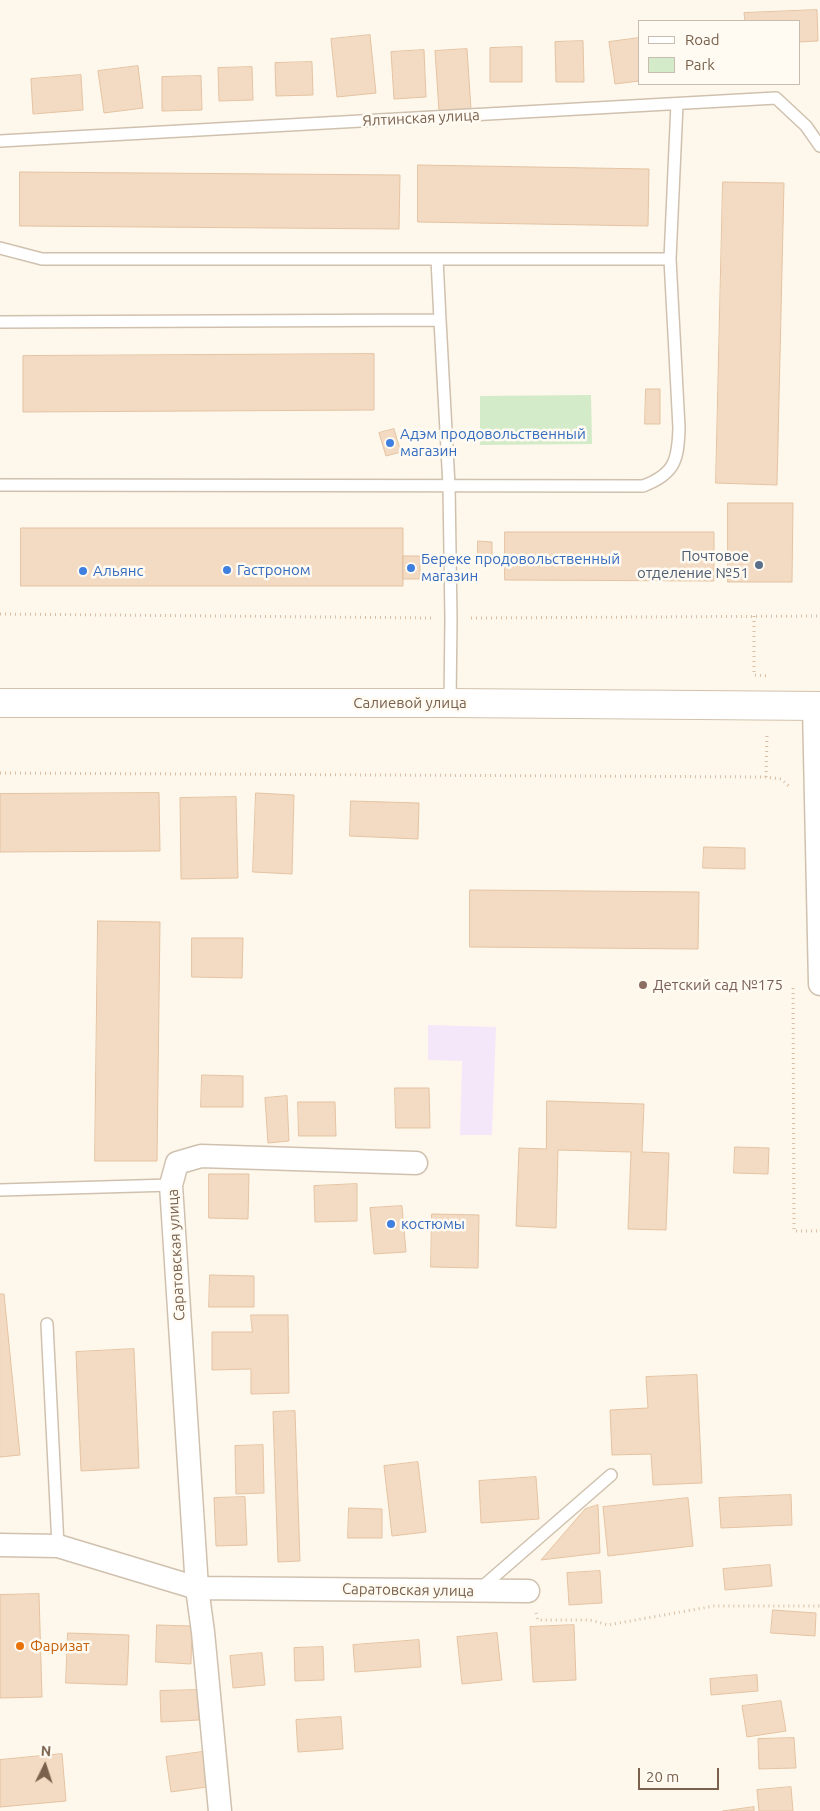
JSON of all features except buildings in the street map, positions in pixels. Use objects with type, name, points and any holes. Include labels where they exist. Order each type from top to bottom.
[{"type":"main road","name":"Салиевой улица","points":[[0,703],[450,703],[817,706]]},
{"type":"street","points":[[817,706],[820,984]]},
{"type":"street","name":"Саратовская улица","points":[[220,1811],[197,1588],[171,1185],[177,1163],[201,1156],[416,1163]]},
{"type":"street","name":"Саратовская улица","points":[[0,1545],[58,1546],[197,1588],[528,1591]]},
{"type":"lane","name":"Ялтинская улица","points":[[0,141],[776,98],[806,126],[820,146]]},
{"type":"lane","points":[[0,485],[643,486],[658,480],[672,467],[678,450],[679,428],[670,259],[677,104]]},
{"type":"lane","points":[[0,248],[42,259],[670,259]]},
{"type":"lane","points":[[437,259],[449,486],[450,703]]},
{"type":"lane","points":[[0,322],[440,320]]},
{"type":"lane","points":[[0,1190],[171,1185]]},
{"type":"lane","points":[[47,1324],[58,1546]]},
{"type":"lane","points":[[478,1591],[611,1475]]},
{"type":"path","points":[[0,614],[451,619],[820,616]]},
{"type":"path","points":[[754,616],[754,675],[768,676]]},
{"type":"path","points":[[766,777],[767,733]]},
{"type":"path","points":[[0,773],[766,777],[781,780],[789,785],[791,791]]},
{"type":"path","points":[[794,985],[794,1231],[820,1231]]},
{"type":"path","points":[[528,1591],[538,1620],[590,1620],[608,1625],[714,1606],[820,1606]]},
{"type":"shaded area","points":[[428,1025],[496,1027],[492,1135],[460,1135],[462,1061],[428,1060]]},
{"type":"green space","points":[[591,395],[592,444],[480,445],[480,396]]},
{"type":"place","name":"Адэм продовольственный магазин","points":[[390,443]]},
{"type":"place","name":"Почтовое отделение №51","points":[[759,565]]},
{"type":"place","name":"Береке продовольственный магазин","points":[[411,568]]},
{"type":"place","name":"Гастроном","points":[[227,570]]},
{"type":"place","name":"Альянс","points":[[83,571]]},
{"type":"place","name":"Детский сад №175","points":[[643,985]]},
{"type":"place","name":"костюмы","points":[[391,1224]]},
{"type":"place","name":"Фаризат","points":[[20,1646]]}]
